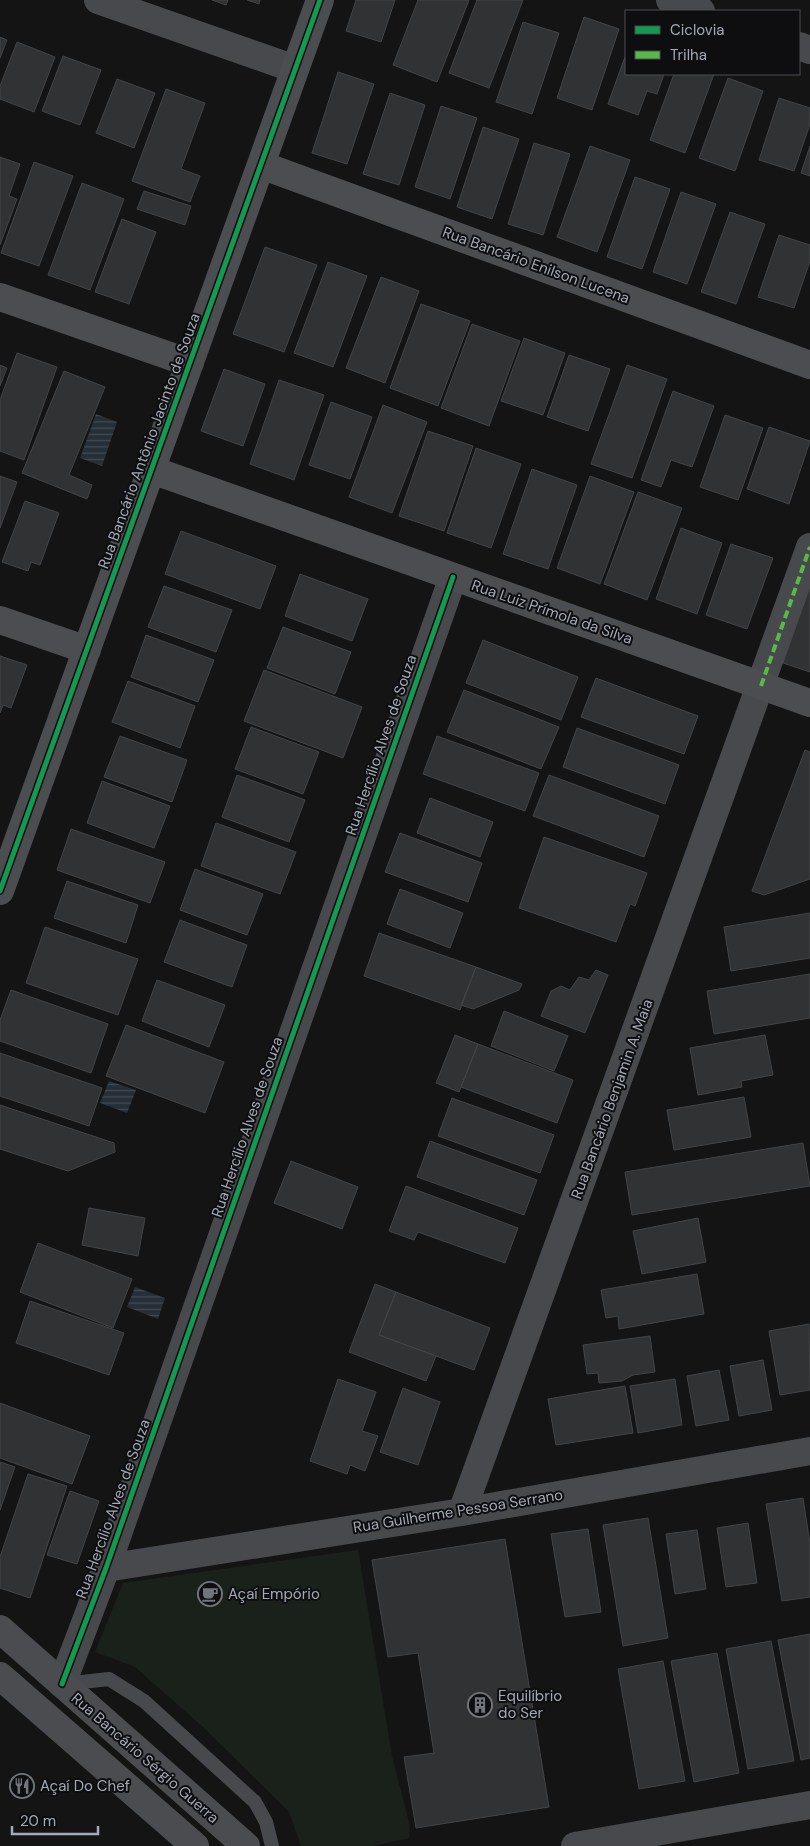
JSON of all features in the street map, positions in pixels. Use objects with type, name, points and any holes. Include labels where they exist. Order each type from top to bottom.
[{"type":"main road","name":"Rua Bancário Sérgio Guerra","points":[[0,1629],[246,1846]]},
{"type":"main road","points":[[0,1676],[195,1846]]},
{"type":"street","points":[[98,0],[295,69]]},
{"type":"street","name":"Rua Bancário Antônio Jacinto de Souza","points":[[0,891],[320,0]]},
{"type":"street","points":[[670,0],[698,10]]},
{"type":"street","name":"Rua Bancário Enilson Lucena","points":[[261,165],[810,365]]},
{"type":"street","points":[[0,297],[190,363]]},
{"type":"street","name":"Rua Luiz Prímola da Silva","points":[[152,470],[810,703]]},
{"type":"street","name":"Rua Bancário Benjamin A. Maia","points":[[462,1512],[810,547]]},
{"type":"street","name":"Rua Hercílio Alves de Souza","points":[[62,1684],[106,1568],[453,577]]},
{"type":"street","points":[[0,620],[88,650]]},
{"type":"street","name":"Rua Guilherme Pessoa Serrano","points":[[106,1568],[462,1512],[810,1451]]},
{"type":"street","points":[[575,1846],[810,1805]]},
{"type":"lane","points":[[62,1684],[109,1679],[144,1701],[255,1802],[266,1822],[272,1846]]},
{"type":"shaded area","points":[[96,414],[117,422],[102,466],[80,458]]},
{"type":"shaded area","points":[[109,1081],[136,1090],[127,1113],[100,1103]]},
{"type":"shaded area","points":[[135,1287],[165,1298],[158,1319],[127,1307]]},
{"type":"shaded area","points":[[358,1550],[392,1756],[410,1826],[409,1838],[373,1846],[301,1846],[289,1812],[204,1728],[135,1667],[95,1652],[123,1583]]},
{"type":"building","points":[[212,0],[228,0],[226,5]]},
{"type":"building","points":[[247,0],[260,0],[259,4]]},
{"type":"building","points":[[356,0],[395,0],[381,42],[346,31]]},
{"type":"building","points":[[418,0],[469,0],[437,82],[393,65]]},
{"type":"building","points":[[477,0],[523,0],[489,88],[449,73]]},
{"type":"building","points":[[584,17],[619,29],[592,110],[557,98]]},
{"type":"building","points":[[523,22],[559,33],[532,114],[496,102]]},
{"type":"building","points":[[0,37],[7,40],[0,58]]},
{"type":"building","points":[[17,42],[55,57],[34,112],[0,99],[0,86]]},
{"type":"building","points":[[63,56],[101,70],[80,125],[42,111]]},
{"type":"building","points":[[625,57],[625,75],[664,75],[657,94],[647,91],[638,115],[608,104]]},
{"type":"building","points":[[338,72],[374,84],[347,164],[312,153]]},
{"type":"building","points":[[674,75],[714,75],[685,153],[650,140]]},
{"type":"building","points":[[728,78],[763,91],[735,171],[699,158]]},
{"type":"building","points":[[117,79],[155,93],[134,148],[96,133]]},
{"type":"building","points":[[166,89],[205,103],[181,169],[200,176],[190,202],[132,181]]},
{"type":"building","points":[[390,93],[425,105],[399,185],[363,174]]},
{"type":"building","points":[[779,98],[810,108],[810,124],[794,171],[759,160]]},
{"type":"building","points":[[441,106],[477,118],[450,199],[415,187]]},
{"type":"building","points":[[483,127],[519,139],[492,219],[457,207]]},
{"type":"building","points":[[534,143],[570,154],[543,235],[508,224]]},
{"type":"building","points":[[590,146],[630,160],[597,252],[557,237]]},
{"type":"building","points":[[810,146],[810,176],[801,173]]},
{"type":"building","points":[[0,157],[20,164],[9,196],[17,199],[0,245]]},
{"type":"building","points":[[34,162],[73,176],[39,266],[1,253]]},
{"type":"building","points":[[635,177],[670,189],[642,269],[607,257]]},
{"type":"building","points":[[82,183],[124,199],[90,290],[48,275]]},
{"type":"building","points":[[144,191],[191,206],[185,225],[137,209]]},
{"type":"building","points":[[681,192],[716,204],[687,284],[653,272]]},
{"type":"building","points":[[730,212],[765,224],[736,304],[701,292]]},
{"type":"building","points":[[122,219],[156,232],[129,304],[95,292]]},
{"type":"building","points":[[779,235],[810,245],[810,261],[794,308],[758,297]]},
{"type":"building","points":[[265,247],[317,265],[284,352],[233,334]]},
{"type":"building","points":[[328,262],[367,276],[333,367],[294,353]]},
{"type":"building","points":[[381,277],[419,291],[385,383],[346,368]]},
{"type":"building","points":[[421,304],[470,321],[438,406],[390,388]]},
{"type":"building","points":[[472,324],[520,341],[489,426],[441,408]]},
{"type":"building","points":[[524,338],[565,353],[543,415],[501,401]]},
{"type":"building","points":[[17,353],[57,367],[24,460],[0,451],[0,400]]},
{"type":"building","points":[[569,355],[610,369],[588,431],[547,417]]},
{"type":"building","points":[[0,365],[7,368],[0,386]]},
{"type":"building","points":[[627,365],[667,379],[632,478],[591,464]]},
{"type":"building","points":[[224,369],[265,384],[243,446],[201,431]]},
{"type":"building","points":[[64,371],[105,387],[69,475],[92,485],[87,499],[22,473]]},
{"type":"building","points":[[279,380],[324,395],[294,480],[250,464]]},
{"type":"building","points":[[673,391],[714,406],[692,467],[671,460],[661,487],[641,480]]},
{"type":"building","points":[[331,402],[372,417],[350,479],[309,465]]},
{"type":"building","points":[[383,405],[427,422],[392,513],[349,497]]},
{"type":"building","points":[[725,415],[763,428],[738,500],[700,487]]},
{"type":"building","points":[[769,427],[810,441],[789,504],[747,489]]},
{"type":"building","points":[[428,431],[473,446],[444,531],[399,516]]},
{"type":"building","points":[[476,448],[521,464],[491,548],[447,533]]},
{"type":"building","points":[[532,469],[577,485],[548,569],[503,554]]},
{"type":"building","points":[[0,476],[17,482],[0,528]]},
{"type":"building","points":[[590,476],[634,492],[600,584],[557,568]]},
{"type":"building","points":[[638,492],[682,508],[647,600],[604,584]]},
{"type":"building","points":[[25,501],[59,513],[40,565],[31,562],[28,571],[2,562]]},
{"type":"building","points":[[681,528],[722,543],[697,614],[656,599]]},
{"type":"building","points":[[181,531],[276,566],[260,609],[165,574]]},
{"type":"building","points":[[731,544],[773,558],[747,629],[706,615]]},
{"type":"building","points":[[300,574],[368,599],[352,641],[285,616]]},
{"type":"building","points":[[810,585],[810,672],[783,663]]},
{"type":"building","points":[[164,586],[232,610],[216,652],[148,627]]},
{"type":"building","points":[[283,627],[351,652],[335,694],[267,668]]},
{"type":"building","points":[[146,635],[214,660],[198,702],[131,677]]},
{"type":"building","points":[[483,640],[578,677],[561,720],[466,683]]},
{"type":"building","points":[[0,656],[27,665],[11,708],[3,705],[0,713]]},
{"type":"building","points":[[264,670],[362,707],[343,758],[244,721]]},
{"type":"building","points":[[596,678],[698,716],[684,754],[581,717]]},
{"type":"building","points":[[128,681],[195,706],[180,748],[112,722]]},
{"type":"building","points":[[464,690],[559,727],[541,769],[447,732]]},
{"type":"building","points":[[251,727],[319,752],[303,794],[235,769]]},
{"type":"building","points":[[577,728],[679,765],[665,804],[563,767]]},
{"type":"building","points":[[120,736],[187,760],[172,802],[104,777]]},
{"type":"building","points":[[437,736],[539,773],[525,811],[423,774]]},
{"type":"building","points":[[805,750],[810,752],[810,879],[764,895],[752,891]]},
{"type":"building","points":[[237,775],[305,800],[289,842],[222,817]]},
{"type":"building","points":[[549,775],[659,816],[644,857],[533,816]]},
{"type":"building","points":[[102,781],[170,806],[154,848],[87,823]]},
{"type":"building","points":[[430,798],[493,822],[480,857],[417,833]]},
{"type":"building","points":[[216,823],[296,852],[280,894],[201,866]]},
{"type":"building","points":[[71,829],[165,862],[150,903],[57,870]]},
{"type":"building","points":[[400,833],[482,863],[468,902],[385,872]]},
{"type":"building","points":[[544,837],[647,873],[635,906],[630,904],[616,942],[519,908]]},
{"type":"building","points":[[195,869],[263,894],[247,935],[180,910]]},
{"type":"building","points":[[67,881],[138,905],[126,943],[54,918]]},
{"type":"building","points":[[400,889],[463,913],[450,948],[387,924]]},
{"type":"building","points":[[810,913],[810,958],[731,971],[724,927]]},
{"type":"building","points":[[180,920],[247,945],[232,987],[164,962]]},
{"type":"building","points":[[45,927],[138,959],[118,1015],[26,983]]},
{"type":"building","points":[[379,933],[476,967],[460,1010],[364,976]]},
{"type":"building","points":[[476,967],[522,984],[519,990],[473,1009],[461,1005]]},
{"type":"building","points":[[596,970],[608,975],[585,1033],[541,1016],[551,991],[561,986],[570,990],[579,977],[589,980]]},
{"type":"building","points":[[810,974],[810,1018],[714,1034],[707,991]]},
{"type":"building","points":[[157,980],[225,1005],[209,1047],[142,1021]]},
{"type":"building","points":[[11,990],[108,1024],[91,1073],[0,1041],[0,1020]]},
{"type":"building","points":[[504,1011],[568,1036],[554,1071],[491,1046]]},
{"type":"building","points":[[126,1025],[224,1062],[205,1113],[106,1076]]},
{"type":"building","points":[[455,1035],[478,1044],[459,1092],[436,1083]]},
{"type":"building","points":[[765,1035],[773,1075],[741,1081],[742,1087],[698,1095],[690,1048]]},
{"type":"building","points":[[478,1044],[573,1080],[557,1123],[461,1087]]},
{"type":"building","points":[[0,1053],[102,1088],[89,1126],[0,1096]]},
{"type":"building","points":[[744,1097],[751,1137],[674,1150],[667,1110]]},
{"type":"building","points":[[452,1098],[554,1135],[540,1173],[438,1136]]},
{"type":"building","points":[[0,1105],[114,1143],[115,1152],[68,1171],[0,1149]]},
{"type":"building","points":[[430,1141],[537,1180],[524,1215],[417,1177]]},
{"type":"building","points":[[803,1143],[810,1186],[632,1215],[625,1172]]},
{"type":"building","points":[[291,1161],[358,1187],[342,1229],[274,1203]]},
{"type":"building","points":[[406,1186],[518,1228],[505,1263],[418,1232],[414,1240],[389,1231]]},
{"type":"building","points":[[89,1208],[145,1218],[138,1256],[82,1245]]},
{"type":"building","points":[[698,1218],[706,1262],[642,1274],[633,1231]]},
{"type":"building","points":[[38,1243],[132,1279],[113,1328],[20,1292]]},
{"type":"building","points":[[697,1274],[704,1314],[619,1329],[618,1316],[606,1318],[601,1290]]},
{"type":"building","points":[[375,1284],[396,1292],[379,1335],[436,1356],[426,1381],[349,1352]]},
{"type":"building","points":[[396,1292],[490,1328],[474,1370],[379,1335]]},
{"type":"building","points":[[30,1301],[124,1333],[109,1375],[16,1343]]},
{"type":"building","points":[[809,1324],[810,1390],[780,1395],[769,1331]]},
{"type":"building","points":[[650,1336],[655,1372],[633,1375],[622,1381],[599,1383],[598,1373],[587,1374],[583,1345]]},
{"type":"building","points":[[763,1360],[772,1410],[739,1416],[730,1366]]},
{"type":"building","points":[[719,1370],[729,1420],[696,1426],[687,1376]]},
{"type":"building","points":[[338,1379],[376,1392],[362,1431],[378,1436],[365,1471],[350,1465],[347,1474],[310,1461]]},
{"type":"building","points":[[675,1379],[682,1425],[638,1433],[630,1386]]},
{"type":"building","points":[[625,1386],[633,1433],[556,1445],[548,1399]]},
{"type":"building","points":[[403,1388],[440,1402],[418,1465],[380,1452]]},
{"type":"building","points":[[0,1403],[90,1436],[72,1484],[0,1458]]},
{"type":"building","points":[[0,1462],[15,1467],[0,1510]]},
{"type":"building","points":[[28,1474],[67,1486],[30,1598],[0,1588],[0,1557]]},
{"type":"building","points":[[70,1491],[99,1501],[77,1564],[47,1555]]},
{"type":"building","points":[[803,1498],[810,1544],[810,1597],[782,1601],[766,1504]]},
{"type":"building","points":[[648,1518],[668,1638],[623,1646],[603,1525]]},
{"type":"building","points":[[748,1523],[757,1583],[726,1587],[717,1528]]},
{"type":"building","points":[[588,1529],[601,1612],[565,1617],[551,1534]]},
{"type":"building","points":[[697,1530],[706,1589],[675,1594],[666,1534]]},
{"type":"building","name":"Equilíbrio do Ser","points":[[505,1539],[549,1807],[416,1828],[404,1757],[434,1753],[418,1653],[388,1657],[372,1560]]},
{"type":"building","points":[[810,1634],[810,1758],[801,1760],[778,1640]]},
{"type":"building","points":[[771,1641],[794,1761],[748,1769],[726,1649]]},
{"type":"building","points":[[717,1653],[739,1773],[694,1782],[671,1661]]},
{"type":"building","points":[[663,1661],[685,1781],[639,1789],[618,1669]]},
{"type":"marked path","points":[[761,686],[810,547]]},
{"type":"cycle path","points":[[0,891],[320,0]]},
{"type":"cycle path","points":[[62,1684],[106,1568],[453,577]]},
{"type":"place","name":"Açaí Empório","points":[[210,1594]]},
{"type":"place","name":"Equilíbrio do Ser","points":[[480,1705]]},
{"type":"place","name":"Açaí Do Chef","points":[[22,1786]]}]
